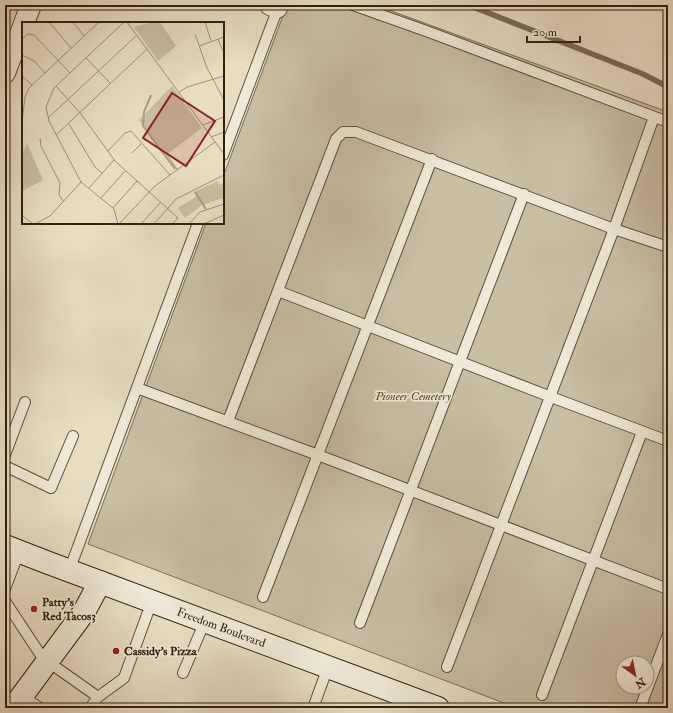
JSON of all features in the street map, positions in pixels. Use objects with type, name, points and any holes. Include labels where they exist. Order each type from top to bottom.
[{"type":"main road","name":"Freedom Boulevard","points":[[12,549],[438,708]]},
{"type":"main road","points":[[18,702],[84,612],[100,582]]},
{"type":"street","points":[[25,22],[31,5]]},
{"type":"street","points":[[5,73],[10,47],[22,27]]},
{"type":"lane","points":[[353,5],[668,122]]},
{"type":"lane","points":[[224,152],[275,6]]},
{"type":"lane","points":[[447,667],[551,397],[654,117]]},
{"type":"lane","points":[[228,421],[339,135],[343,132],[356,132],[432,159],[614,229],[668,247]]},
{"type":"lane","points":[[263,597],[432,159]]},
{"type":"lane","points":[[360,623],[524,194]]},
{"type":"lane","points":[[69,571],[198,224]]},
{"type":"lane","points":[[278,291],[459,362],[668,441]]},
{"type":"lane","points":[[137,388],[318,455],[668,589]]},
{"type":"lane","points":[[5,455],[25,402]]},
{"type":"lane","points":[[542,695],[592,560],[642,432]]},
{"type":"lane","points":[[5,466],[51,488],[73,436]]},
{"type":"lane","points":[[5,589],[12,549]]},
{"type":"lane","points":[[5,601],[47,662],[98,697]]},
{"type":"lane","points":[[90,708],[98,697],[124,678],[152,601]]},
{"type":"lane","points":[[183,673],[205,621]]},
{"type":"lane","points":[[640,708],[668,634]]},
{"type":"lane","points":[[313,708],[328,667]]},
{"type":"lane","points":[[18,702],[40,708]]},
{"type":"green space","name":"Pioneer Cemetery","points":[[287,5],[375,5],[668,112],[668,708],[517,708],[88,544],[206,224],[224,224],[224,174]]},
{"type":"waterway","points":[[468,5],[643,74],[668,87]]},
{"type":"place","name":"Patty's Red Tacos3","points":[[34,609]]},
{"type":"place","name":"Cassidy's Pizza","points":[[116,651]]}]
